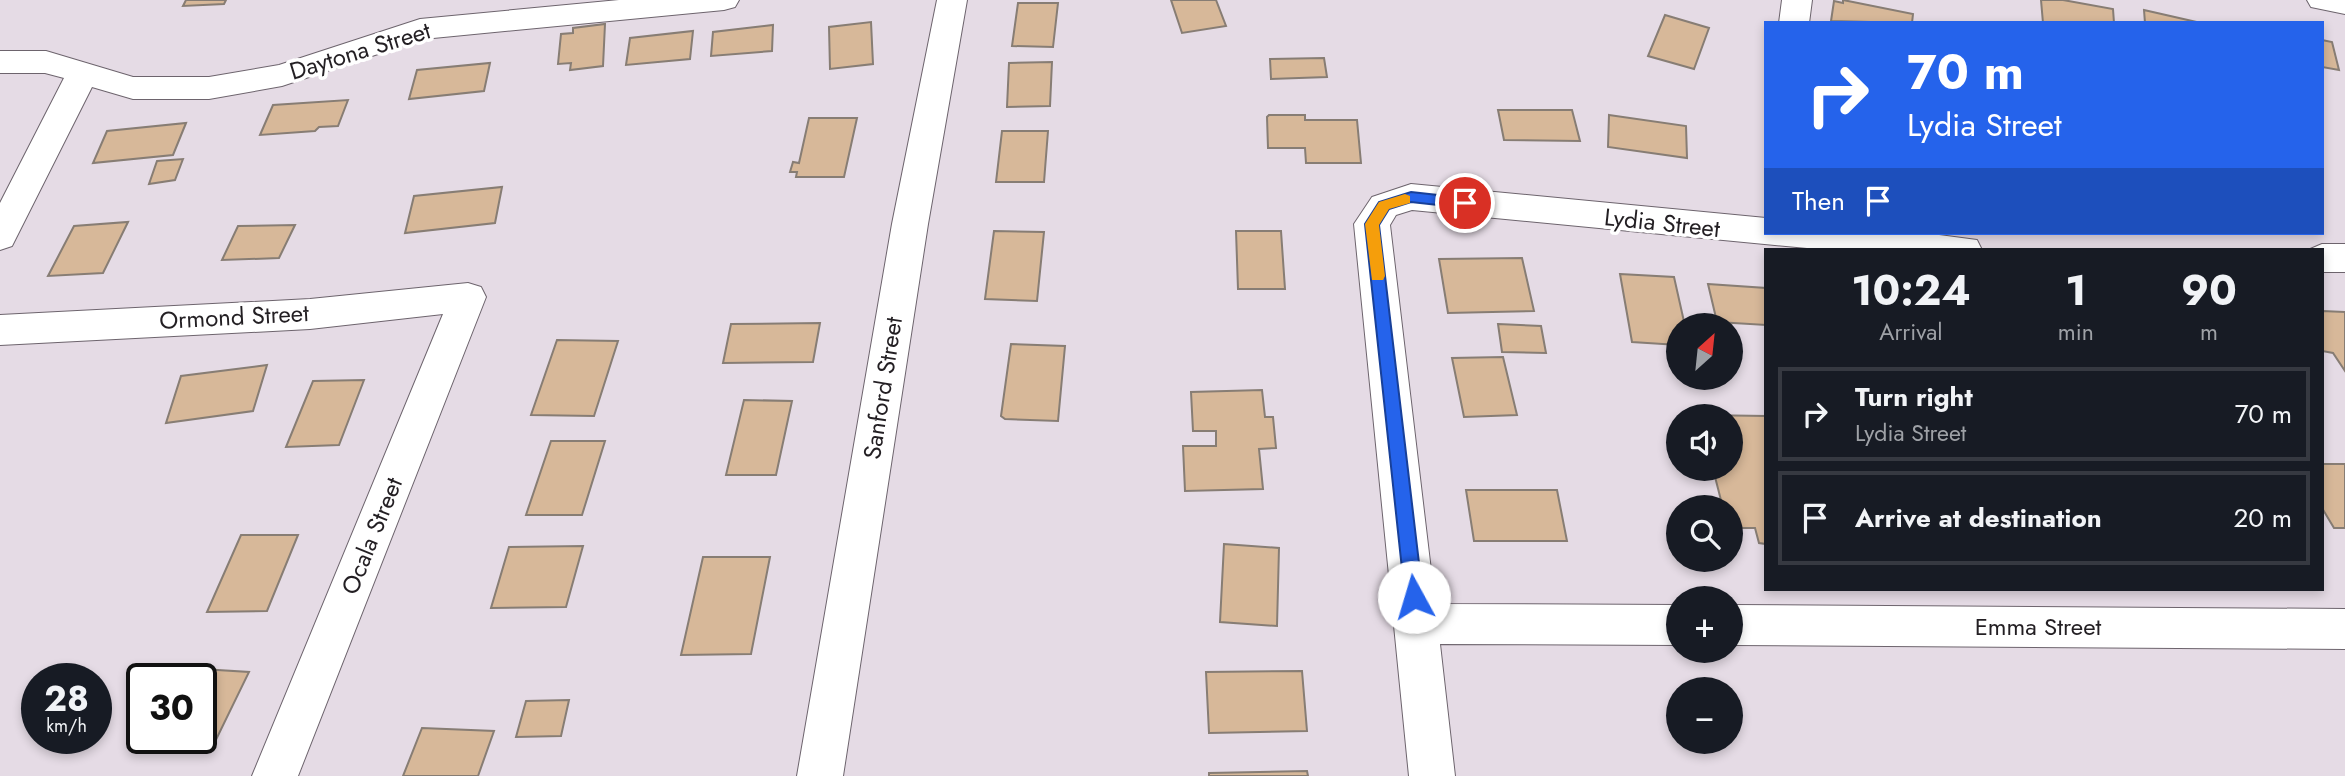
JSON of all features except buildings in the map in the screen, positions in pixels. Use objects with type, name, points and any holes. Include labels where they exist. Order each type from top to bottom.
[{"type":"street","points":[[419,29],[430,0]]},
{"type":"street","name":"Daytona Street","points":[[0,62],[46,62],[82,75],[133,88],[209,88],[282,75],[419,29],[724,0]]},
{"type":"street","name":"Sanford Street","points":[[820,776],[910,225],[951,0]]},
{"type":"street","points":[[1794,21],[1797,0]]},
{"type":"street","points":[[2322,0],[2345,4]]},
{"type":"street","points":[[0,237],[82,75]]},
{"type":"street","name":"Lydia Street","points":[[1417,624],[1372,224],[1384,205],[1411,197],[1764,223]]},
{"type":"street","name":"Lydia Street","points":[[1853,235],[1949,248]]},
{"type":"street","points":[[2324,258],[2345,258]]},
{"type":"street","name":"Ormond Street","points":[[0,330],[310,314],[468,297]]},
{"type":"street","name":"Ocala Street","points":[[275,776],[468,297]]},
{"type":"street","points":[[1432,776],[1417,624],[1666,625]]},
{"type":"street","name":"Emma Street","points":[[1743,625],[2345,629]]},
{"type":"slow traffic","points":[[1378,276],[1372,224],[1384,205],[1405,199]]},
{"type":"route","points":[[1414,597],[1372,224],[1384,205],[1411,197],[1465,203]]}]
